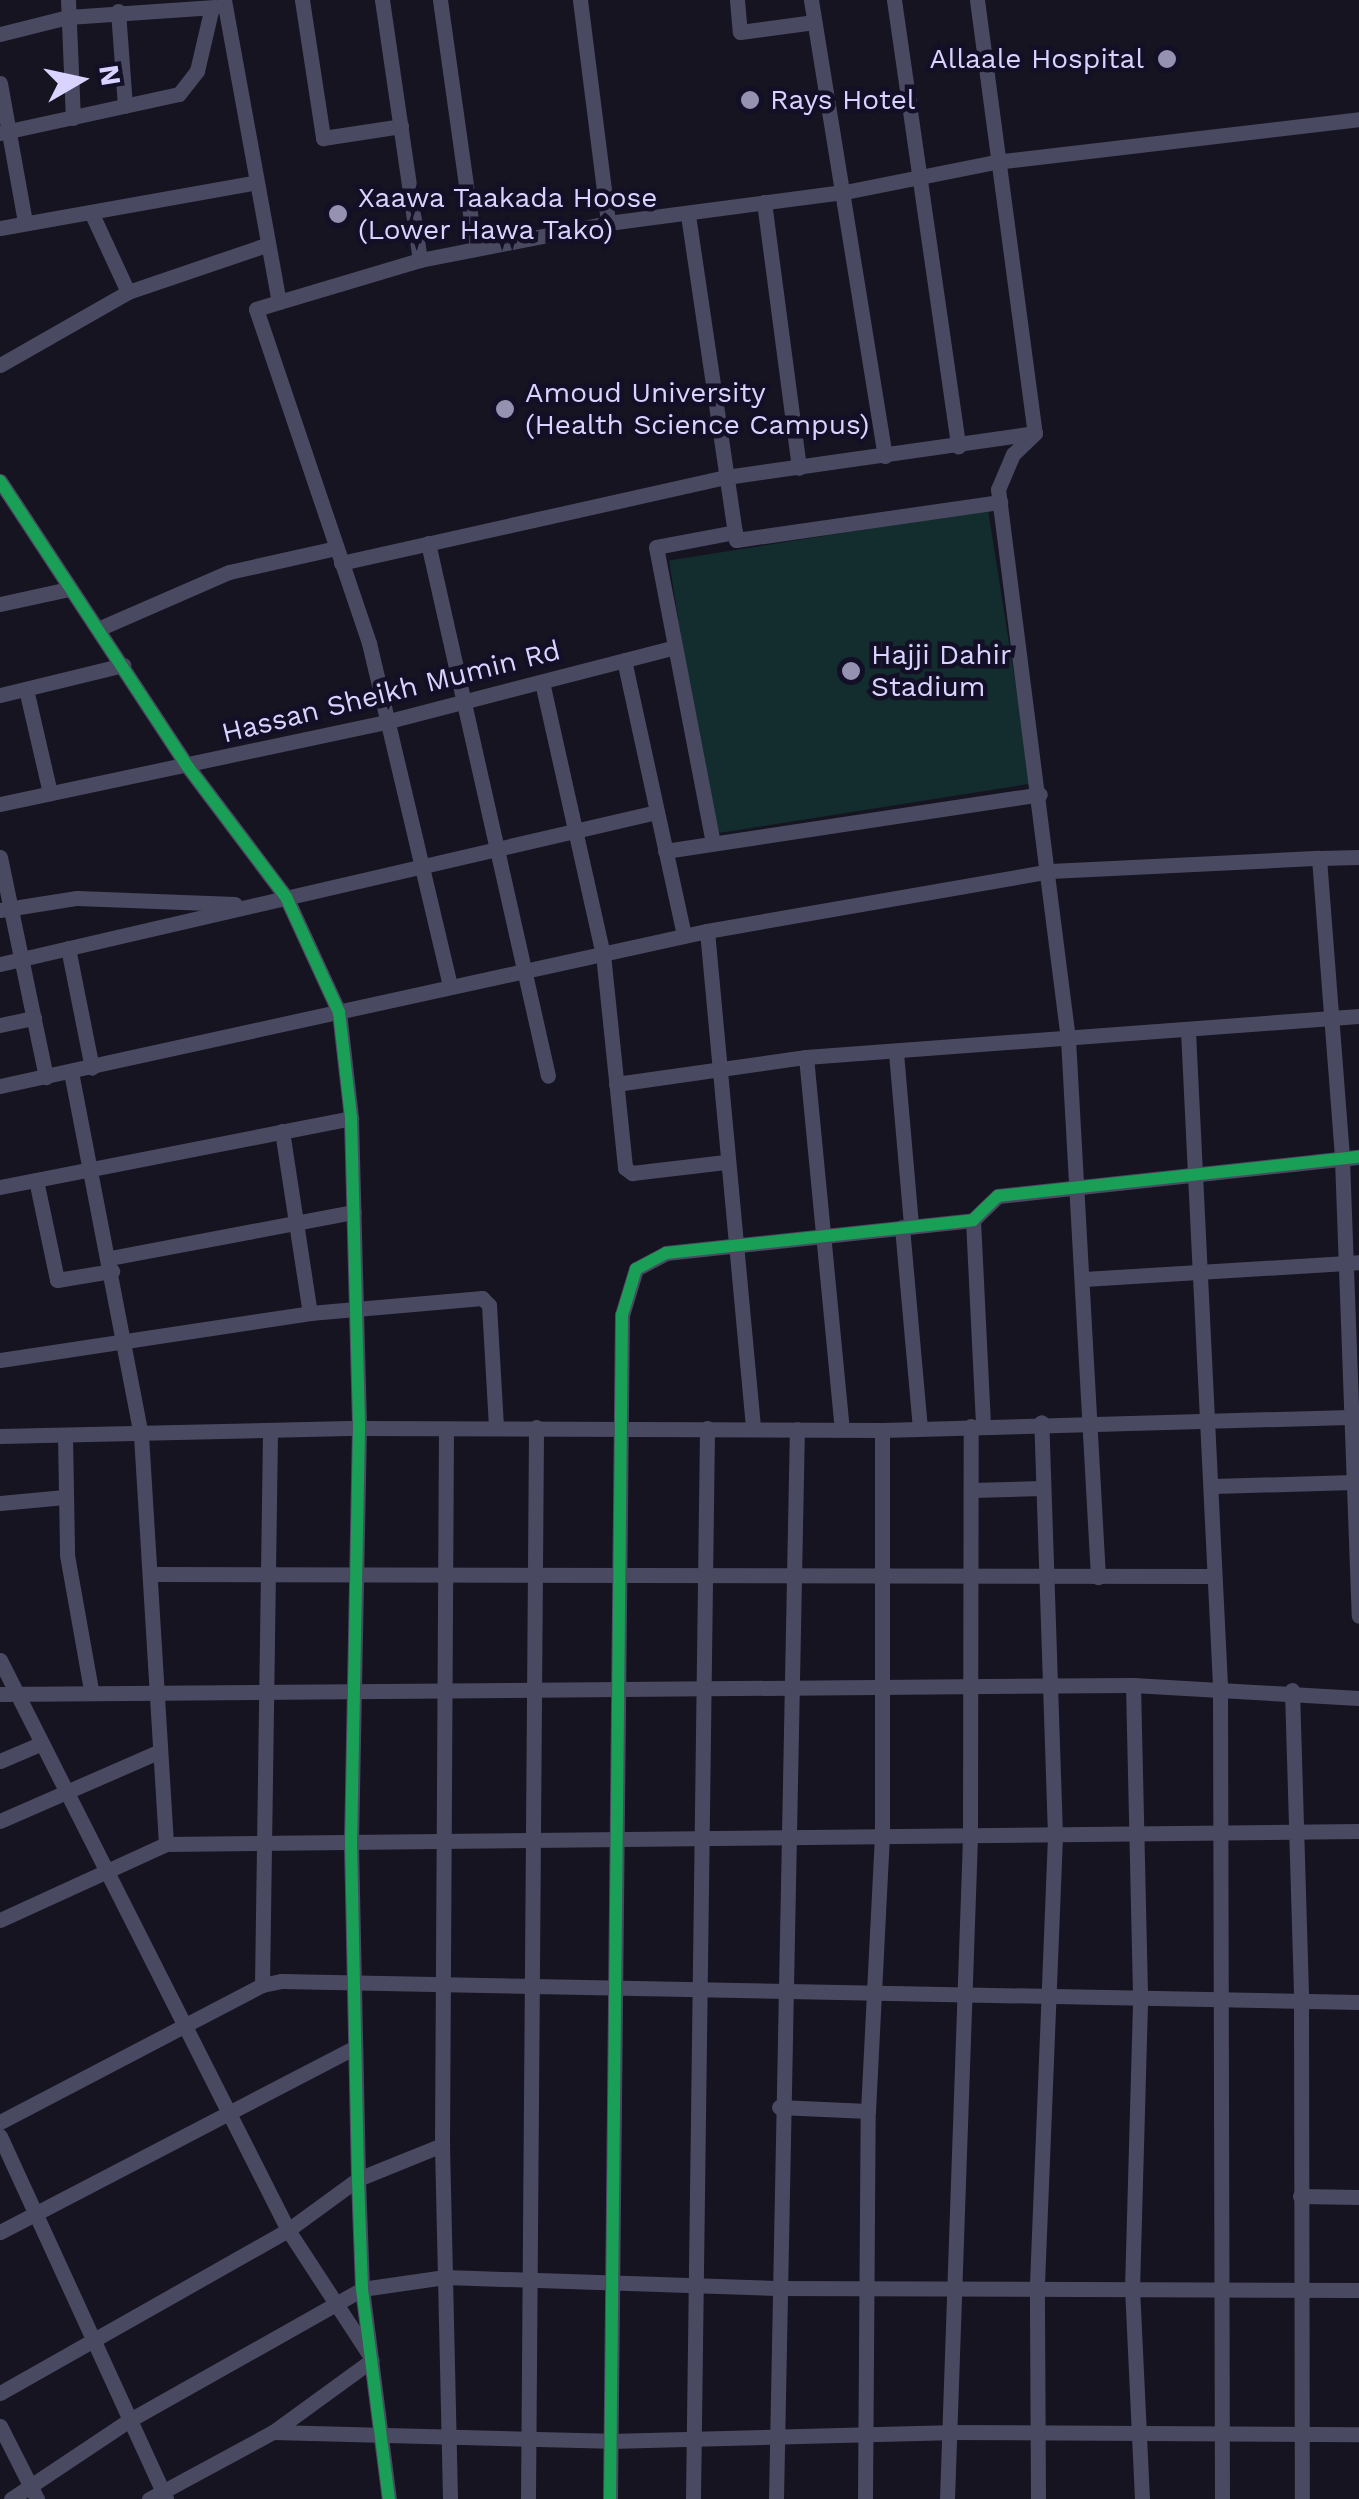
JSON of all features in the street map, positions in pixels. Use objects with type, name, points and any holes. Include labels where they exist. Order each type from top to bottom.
[{"type":"street","points":[[68,0],[72,118]]},
{"type":"street","points":[[302,0],[323,138],[401,126]]},
{"type":"street","points":[[382,0],[420,260]]},
{"type":"street","points":[[440,0],[475,249]]},
{"type":"street","points":[[580,0],[608,224]]},
{"type":"street","points":[[737,0],[740,32],[814,22]]},
{"type":"street","points":[[812,0],[885,456]]},
{"type":"street","points":[[894,0],[958,446]]},
{"type":"street","points":[[977,0],[996,162],[1036,433]]},
{"type":"street","points":[[0,34],[118,11],[219,4]]},
{"type":"street","points":[[4,132],[179,94],[190,84],[219,4]]},
{"type":"street","points":[[219,4],[279,302]]},
{"type":"street","points":[[118,11],[125,106]]},
{"type":"street","points":[[0,84],[4,132],[25,222]]},
{"type":"street","points":[[450,985],[389,721],[256,308],[420,260],[608,224],[845,192],[996,162],[1359,119]]},
{"type":"street","points":[[0,228],[253,182]]},
{"type":"street","points":[[764,202],[799,468]]},
{"type":"street","points":[[90,212],[128,292]]},
{"type":"street","points":[[688,215],[736,540],[1000,502]]},
{"type":"street","points":[[0,365],[128,292],[266,245]]},
{"type":"street","points":[[98,629],[229,572],[428,542],[726,478],[1036,433]]},
{"type":"street","points":[[1036,433],[1004,469],[1000,502],[1050,871],[1068,1039],[1098,1577]]},
{"type":"street","points":[[0,481],[69,589],[124,664],[188,767],[286,898],[339,1012],[351,1118],[359,1428],[350,1844],[358,2178],[362,2289],[385,2434],[389,2499]]},
{"type":"street","points":[[713,844],[656,547],[734,532]]},
{"type":"street","points":[[428,542],[548,1076]]},
{"type":"street","points":[[0,604],[69,589]]},
{"type":"street","name":"Hassan Sheikh Mumin Rd","points":[[0,804],[188,767],[389,721],[675,646]]},
{"type":"street","points":[[624,660],[684,936]]},
{"type":"street","points":[[0,695],[124,664]]},
{"type":"street","points":[[542,682],[603,954],[629,1173],[725,1162]]},
{"type":"street","points":[[26,689],[50,792]]},
{"type":"street","points":[[664,851],[1040,794]]},
{"type":"street","points":[[0,964],[495,846],[657,812]]},
{"type":"street","points":[[0,857],[4,909],[21,959],[46,1077]]},
{"type":"street","points":[[0,1086],[707,930],[1050,871],[1359,857]]},
{"type":"street","points":[[1320,858],[1333,1019],[1351,1158],[1359,1616]]},
{"type":"street","points":[[4,909],[77,898],[254,905]]},
{"type":"street","points":[[707,930],[725,1162],[738,1247],[753,1428]]},
{"type":"street","points":[[68,948],[92,1068]]},
{"type":"street","points":[[616,1084],[806,1057],[1359,1016]]},
{"type":"street","points":[[0,1025],[34,1018]]},
{"type":"street","points":[[1188,1031],[1205,1270],[1220,1686],[1216,1833],[1218,2434],[1222,2499]]},
{"type":"street","points":[[896,1053],[920,1428]]},
{"type":"street","points":[[806,1057],[842,1430]]},
{"type":"street","points":[[70,1072],[127,1337],[141,1435],[166,1844]]},
{"type":"street","points":[[0,1188],[351,1118]]},
{"type":"street","points":[[282,1131],[310,1312]]},
{"type":"street","points":[[610,2499],[613,1986],[621,1840],[622,1316],[636,1269],[666,1253],[973,1220],[998,1196],[1351,1158]]},
{"type":"street","points":[[36,1180],[57,1280],[111,1264],[354,1212]]},
{"type":"street","points":[[947,2499],[970,1836],[972,1490],[977,1426],[973,1220]]},
{"type":"street","points":[[1084,1279],[1352,1262]]},
{"type":"street","points":[[0,1360],[127,1337],[310,1312],[487,1300],[496,1427]]},
{"type":"street","points":[[0,1436],[622,1426],[882,1430],[1211,1416],[1355,1417]]},
{"type":"street","points":[[1038,2499],[1037,2284],[1054,1835],[1054,1685],[1040,1422]]},
{"type":"street","points":[[528,2499],[536,1427]]},
{"type":"street","points":[[693,2499],[707,1428]]},
{"type":"street","points":[[446,1429],[441,1983],[450,2499]]},
{"type":"street","points":[[776,2499],[780,1989],[796,1429]]},
{"type":"street","points":[[262,1985],[272,1574],[270,1430]]},
{"type":"street","points":[[865,2499],[868,2111],[882,1837],[882,1430]]},
{"type":"street","points":[[65,1435],[67,1556],[91,1690]]},
{"type":"street","points":[[1213,1486],[1354,1482]]},
{"type":"street","points":[[972,1490],[1042,1488]]},
{"type":"street","points":[[0,1503],[65,1497]]},
{"type":"street","points":[[152,1574],[1214,1576]]},
{"type":"street","points":[[0,1660],[6,1694],[40,1744],[288,2230],[372,2360]]},
{"type":"street","points":[[6,1694],[91,1690],[270,1695],[1133,1685],[1292,1690],[1359,1698]]},
{"type":"street","points":[[1133,1685],[1140,2002],[1132,2287],[1142,2499]]},
{"type":"street","points":[[1292,1690],[1293,1832],[1301,2000],[1302,2499]]},
{"type":"street","points":[[0,1761],[40,1744]]},
{"type":"street","points":[[0,1821],[158,1752]]},
{"type":"street","points":[[0,1920],[166,1844],[1359,1831]]},
{"type":"street","points":[[0,2122],[262,1985],[529,1982],[697,1991],[876,1991],[1140,2002],[1359,2002]]},
{"type":"street","points":[[0,2232],[355,2047]]},
{"type":"street","points":[[778,2108],[868,2111]]},
{"type":"street","points":[[0,2136],[159,2496],[273,2432],[372,2360]]},
{"type":"street","points":[[0,2393],[288,2230],[358,2178],[442,2145]]},
{"type":"street","points":[[1300,2196],[1359,2197]]},
{"type":"street","points":[[11,2499],[28,2483],[128,2421],[333,2300],[362,2289],[445,2277],[776,2288],[1037,2284],[1359,2290]]},
{"type":"street","points":[[0,2426],[37,2499]]},
{"type":"street","points":[[273,2432],[609,2441],[1139,2430],[1359,2434]]},
{"type":"green space","name":"Hajji Dahir Stadium","points":[[988,510],[1031,784],[712,834],[669,561]]},
{"type":"cycle path","points":[[0,481],[188,767],[286,897],[339,1012],[351,1118],[359,1428],[351,1843],[358,2179],[362,2289],[389,2499]]},
{"type":"cycle path","points":[[610,2499],[622,1315],[636,1269],[666,1253],[973,1220],[998,1196],[1359,1157]]},
{"type":"place","name":"Allaale Hospital","points":[[1167,59]]},
{"type":"place","name":"Rays Hotel","points":[[750,100]]},
{"type":"place","name":"Xaawa Taakada Hoose (Lower Hawa Tako)","points":[[338,214]]},
{"type":"place","name":"Amoud University (Health Science Campus)","points":[[505,409]]},
{"type":"place","name":"Hajji Dahir Stadium","points":[[851,671]]}]
